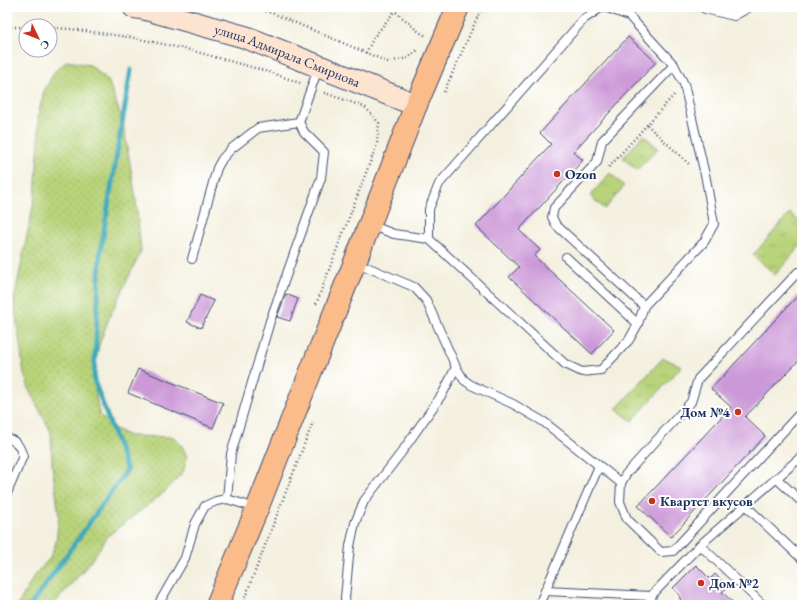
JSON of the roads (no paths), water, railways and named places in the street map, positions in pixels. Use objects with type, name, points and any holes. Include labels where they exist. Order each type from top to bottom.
[{"type":"main road","points":[[217,605],[356,262],[416,105],[458,7]]},
{"type":"street","name":"улица Адмирала Смирнова","points":[[134,7],[245,37],[416,105]]},
{"type":"lane","points":[[430,239],[429,209],[439,184],[584,19],[602,7]]},
{"type":"lane","points":[[370,225],[394,234],[430,239],[565,364],[582,372],[601,370],[629,340],[638,324],[644,306],[704,242],[714,224],[706,179],[684,84],[674,65],[629,16],[605,7]]},
{"type":"lane","points":[[703,7],[705,9],[734,16],[750,7]]},
{"type":"lane","points":[[644,306],[556,226],[552,217],[554,208],[597,162],[602,141],[674,65]]},
{"type":"lane","points":[[227,498],[231,454],[246,402],[270,321],[321,178],[324,152],[304,132],[299,122],[319,66]]},
{"type":"lane","points":[[192,258],[217,168],[222,159],[231,149],[258,128],[299,122]]},
{"type":"lane","points":[[566,258],[638,324]]},
{"type":"lane","points":[[356,262],[414,287],[426,300],[456,367],[464,380],[471,385],[513,404],[544,422],[621,483]]},
{"type":"lane","points":[[802,272],[798,272],[698,379],[691,402],[626,474],[621,483],[620,502],[627,519],[661,552],[672,551],[802,411]]},
{"type":"lane","points":[[346,605],[345,598],[350,546],[355,523],[364,501],[401,453],[443,393],[456,367]]},
{"type":"lane","points":[[7,438],[13,440],[19,445],[22,456],[7,493]]},
{"type":"lane","points":[[545,591],[651,596],[700,545],[802,456]]},
{"type":"lane","points":[[539,605],[599,466]]},
{"type":"lane","points":[[776,478],[802,502]]},
{"type":"lane","points":[[158,605],[184,558],[195,524],[205,506],[216,500],[227,498],[257,509]]},
{"type":"lane","points":[[746,505],[802,558]]},
{"type":"lane","points":[[700,545],[763,605]]},
{"type":"lane","points":[[651,596],[652,605]]},
{"type":"waterway","points":[[31,605],[127,470],[94,380],[100,254],[131,70]]},
{"type":"place","name":"Ozon","points":[[557,174]]},
{"type":"place","name":"Дом №4","points":[[738,412]]},
{"type":"place","name":"Квартет вкусов","points":[[652,501]]},
{"type":"place","name":"Дом №2","points":[[701,583]]}]
